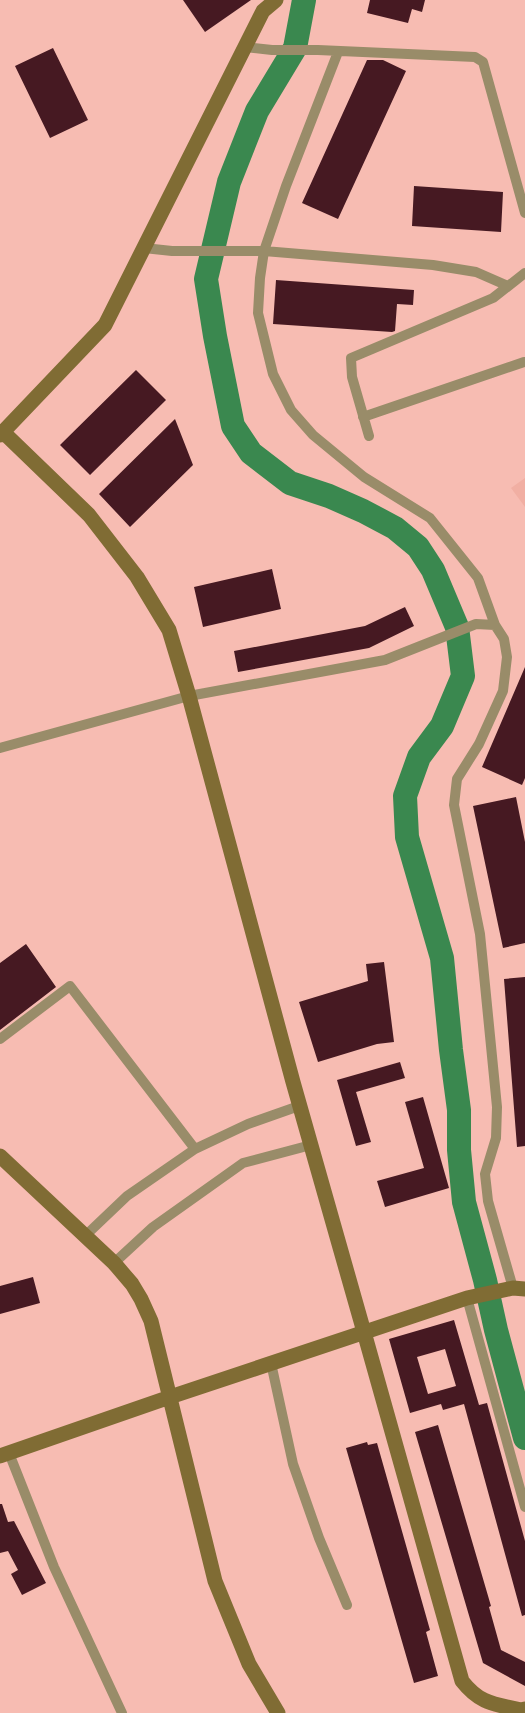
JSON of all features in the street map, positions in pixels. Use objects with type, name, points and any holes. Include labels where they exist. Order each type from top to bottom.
[{"type":"street","points":[[276,0],[263,11],[105,325],[2,433],[89,515],[137,577],[169,630],[189,696],[299,1106],[462,1682],[487,1708],[525,1709]]},
{"type":"street","points":[[245,48],[475,57],[483,62],[525,213]]},
{"type":"street","points":[[122,1713],[5,1455],[170,1397],[470,1297],[519,1288],[488,1201],[485,1174],[496,1138],[497,1107],[480,934],[454,805],[457,779],[479,744],[503,691],[507,657],[504,639],[495,625],[478,578],[430,518],[364,477],[314,435],[291,410],[273,374],[258,313],[264,251],[286,186],[338,52]]},
{"type":"street","points":[[144,248],[172,251],[264,251],[433,265],[476,272],[508,286]]},
{"type":"street","points":[[369,436],[352,377],[351,358],[493,298],[525,273]]},
{"type":"street","points":[[363,417],[524,362]]},
{"type":"street","points":[[0,747],[189,696],[385,660],[476,624],[495,625]]},
{"type":"street","points":[[0,1039],[70,986],[195,1149]]},
{"type":"street","points":[[85,1236],[127,1196],[195,1149],[248,1124],[299,1106]]},
{"type":"street","points":[[114,1263],[153,1227],[243,1163],[311,1145]]},
{"type":"street","points":[[0,1156],[114,1263],[132,1284],[141,1299],[151,1321],[215,1581],[249,1664],[278,1713]]},
{"type":"street","points":[[470,1297],[525,1507]]},
{"type":"street","points":[[271,1363],[293,1464],[319,1538],[347,1605]]},
{"type":"shaded area","points":[[525,478],[525,507],[511,488]]},
{"type":"building","points":[[183,0],[251,0],[205,32]]},
{"type":"building","points":[[370,0],[425,0],[422,12],[412,9],[408,23],[367,13]]},
{"type":"building","points":[[53,48],[88,120],[50,138],[15,66]]},
{"type":"building","points":[[367,60],[383,60],[406,71],[338,219],[302,203]]},
{"type":"building","points":[[414,186],[503,192],[501,232],[412,226]]},
{"type":"building","points":[[276,280],[414,290],[413,305],[397,304],[395,331],[392,332],[273,324]]},
{"type":"building","points":[[136,370],[166,400],[90,475],[60,445]]},
{"type":"building","points":[[175,419],[193,465],[130,527],[99,494]]},
{"type":"building","points":[[272,569],[281,609],[203,627],[194,587]]},
{"type":"building","points":[[405,607],[414,626],[369,648],[238,672],[234,651],[365,626]]},
{"type":"building","points":[[525,667],[525,778],[522,785],[482,767]]},
{"type":"building","points":[[516,797],[525,842],[525,943],[503,948],[473,806]]},
{"type":"building","points":[[26,944],[56,987],[0,1030],[0,963]]},
{"type":"building","points":[[384,962],[394,1042],[377,1044],[318,1062],[299,1002],[368,981],[366,964]]},
{"type":"building","points":[[525,977],[525,1146],[517,1147],[504,979]]},
{"type":"building","points":[[400,1062],[405,1078],[356,1092],[371,1142],[356,1146],[337,1080]]},
{"type":"building","points":[[423,1097],[449,1188],[385,1207],[377,1181],[424,1168],[405,1102]]},
{"type":"building","points":[[33,1277],[40,1303],[0,1314],[0,1286]]},
{"type":"building","points":[[454,1320],[479,1405],[487,1403],[525,1541],[525,1615],[522,1616],[464,1404],[443,1410],[441,1404],[410,1413],[389,1339]],"holes":[[[445,1349],[456,1386],[428,1394],[417,1357]]]},
{"type":"building","points":[[438,1425],[491,1606],[489,1607],[501,1650],[525,1662],[525,1686],[483,1663],[415,1432]]},
{"type":"building","points":[[367,1442],[368,1445],[377,1443],[430,1630],[426,1632],[438,1676],[414,1683],[346,1448]]},
{"type":"building","points":[[0,1504],[2,1504],[8,1522],[14,1521],[46,1583],[22,1595],[11,1574],[18,1570],[8,1551],[0,1553]]},
{"type":"waterway","points":[[304,0],[295,48],[257,111],[229,182],[206,279],[233,426],[251,453],[290,483],[329,496],[363,511],[395,528],[418,547],[433,570],[457,627],[463,676],[442,726],[419,757],[405,796],[407,837],[442,958],[459,1110],[459,1150],[464,1202],[525,1438]]}]
